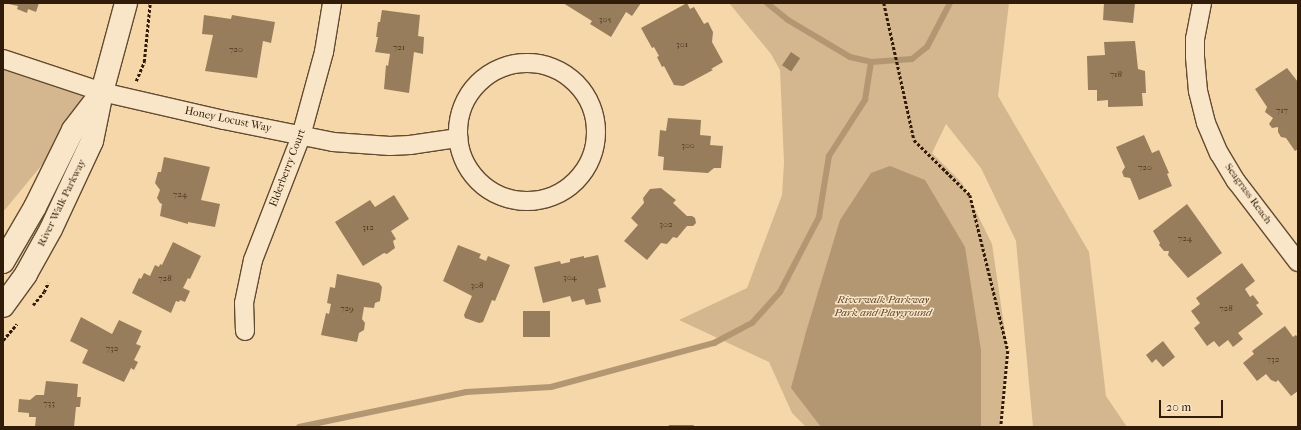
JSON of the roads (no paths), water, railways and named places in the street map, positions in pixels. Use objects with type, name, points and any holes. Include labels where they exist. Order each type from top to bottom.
[{"type":"street","name":"River Walk Parkway","points":[[3,306],[26,274],[51,229],[92,141],[102,92],[126,3]]},
{"type":"street","name":"Elderberry Court","points":[[245,331],[244,303],[253,260],[301,136],[324,52],[332,3]]},
{"type":"street","name":"Seagrass Reach","points":[[1202,3],[1196,39],[1195,56],[1198,91],[1206,123],[1219,153],[1236,181],[1298,262]]},
{"type":"street","name":"Honey Locust Way","points":[[3,59],[102,92],[333,142],[390,146],[410,145],[458,138]]},
{"type":"street","points":[[528,62],[556,68],[580,86],[594,111],[597,140],[587,167],[568,189],[541,200],[512,200],[486,188],[467,166],[458,138],[461,109],[476,84],[500,68],[528,62]]},
{"type":"street","name":"River Walk Parkway","points":[[3,262],[35,207],[73,130],[102,92]]},
{"type":"waterway","points":[[767,3],[788,20],[850,57],[871,62],[912,59],[927,47],[950,3]]},
{"type":"waterway","points":[[299,427],[466,392],[551,387],[714,343],[752,323],[780,292],[819,217],[829,156],[865,100],[871,62]]},
{"type":"park label","name":"Riverwalk Parkway Park and Playground","points":[[883,307]]}]
